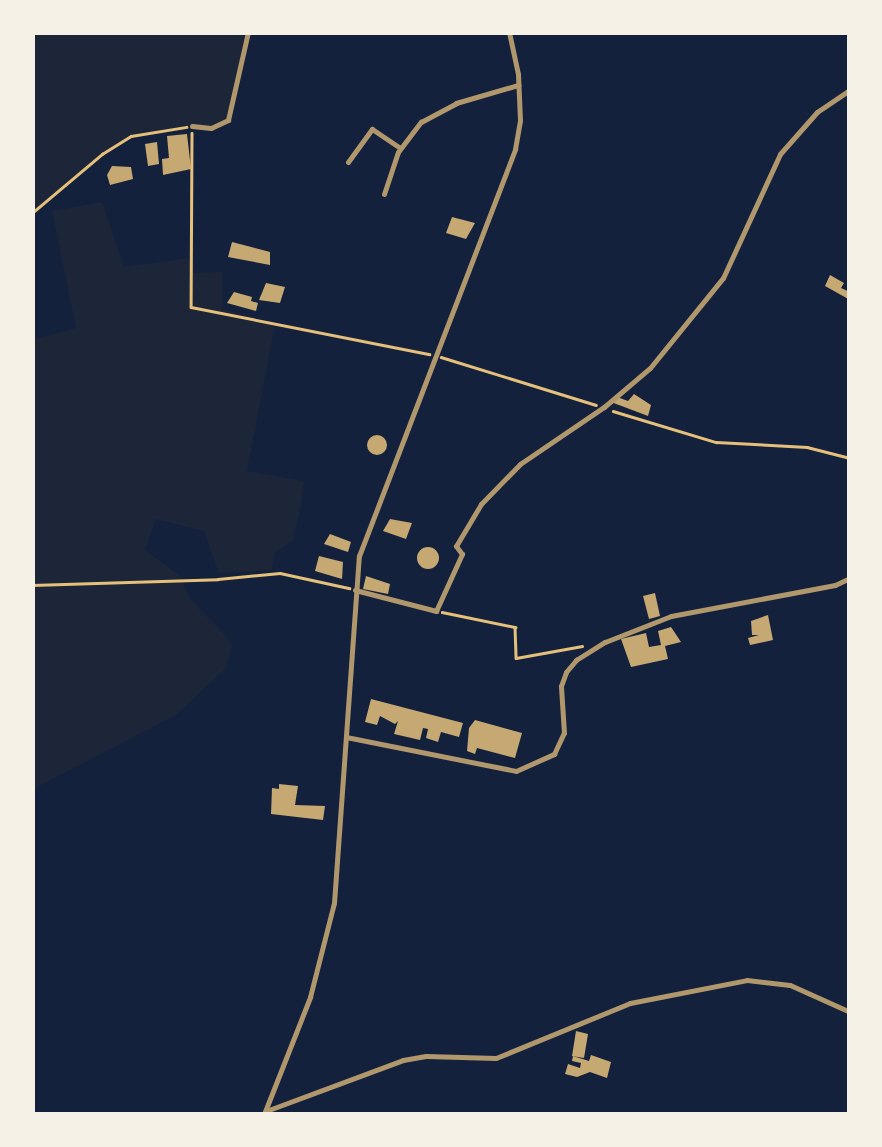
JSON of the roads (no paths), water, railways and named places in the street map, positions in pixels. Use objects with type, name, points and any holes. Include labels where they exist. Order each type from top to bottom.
[{"type":"street","points":[[192,126],[211,128],[228,120],[248,32]]},
{"type":"street","points":[[265,1113],[310,997],[327,938],[340,853],[355,590],[369,528],[516,149],[520,120],[518,85],[509,32]]},
{"type":"street","points":[[384,194],[400,148],[434,112],[518,85]]},
{"type":"street","points":[[355,590],[436,611],[462,554],[456,546],[488,496],[529,456],[604,407],[643,375],[699,311],[733,262],[780,154],[817,112],[850,90]]},
{"type":"street","points":[[348,162],[372,129],[400,148]]},
{"type":"street","points":[[346,738],[516,772],[554,754],[564,732],[561,686],[566,672],[576,660],[605,642],[671,616],[835,585],[850,578]]},
{"type":"street","points":[[265,1113],[403,1060],[426,1056],[496,1058],[630,1003],[747,980],[790,985],[850,1012]]}]
